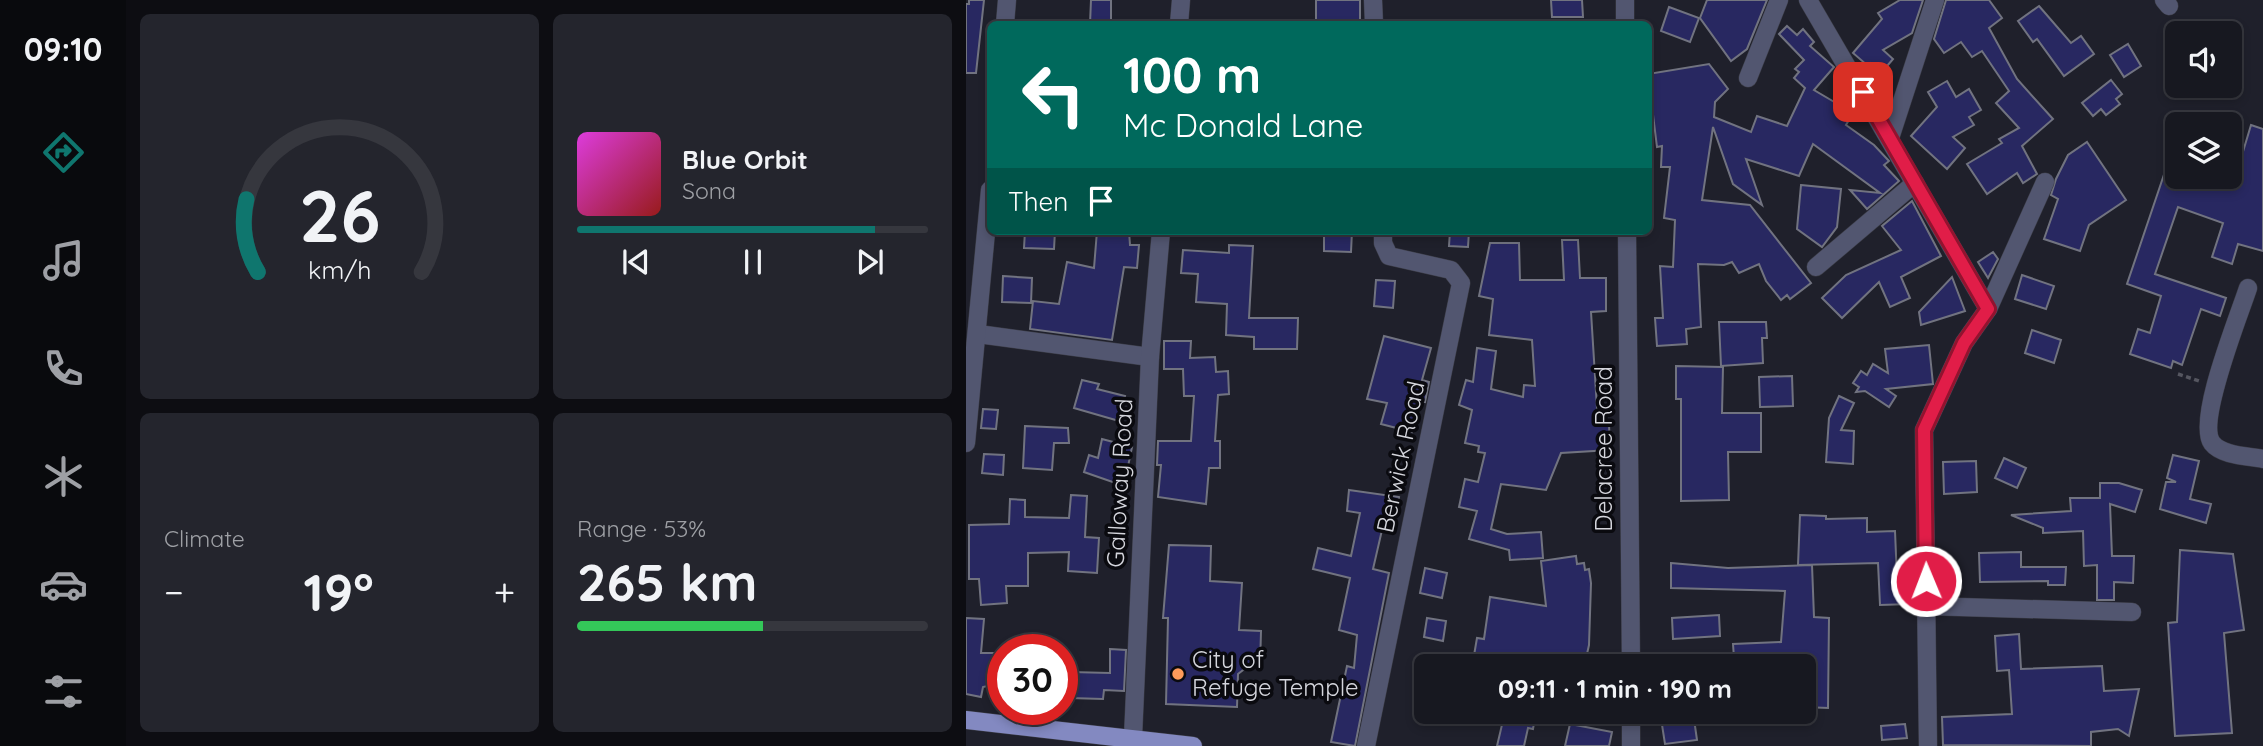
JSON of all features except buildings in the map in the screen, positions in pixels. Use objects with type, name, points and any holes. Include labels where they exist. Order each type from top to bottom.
[{"type":"main road","points":[[966,720],[1133,737],[1193,746]]},
{"type":"street","points":[[1005,21],[1007,0]]},
{"type":"street","points":[[1179,21],[1181,0]]},
{"type":"street","points":[[1373,0],[1374,21]]},
{"type":"street","points":[[1625,0],[1625,21]]},
{"type":"street","points":[[1748,78],[1779,0]]},
{"type":"street","points":[[1808,0],[1988,309]]},
{"type":"street","points":[[1890,138],[1935,0]]},
{"type":"street","points":[[1928,746],[1924,430],[1964,343],[1988,309],[2045,182]]},
{"type":"street","points":[[1816,267],[1915,183]]},
{"type":"street","points":[[966,443],[987,226]]},
{"type":"street","name":"Galloway Road","points":[[1133,737],[1150,356],[1161,235]]},
{"type":"street","name":"Berwick Road","points":[[1366,746],[1461,283],[1451,270],[1389,256],[1382,235]]},
{"type":"street","name":"Delacree Road","points":[[1627,235],[1631,654]]},
{"type":"street","points":[[2248,288],[2215,386],[2208,428],[2212,443],[2223,451],[2263,459]]},
{"type":"street","points":[[978,334],[1150,356]]},
{"type":"street","points":[[1926,606],[2132,612]]},
{"type":"street","points":[[1631,724],[1632,746]]},
{"type":"path","points":[[2178,374],[2215,386]]},
{"type":"place","name":"City of Refuge Temple","points":[[1178,674]]},
{"type":"route","points":[[1863,92],[1988,309],[1964,343],[1924,430],[1926,581]]}]
